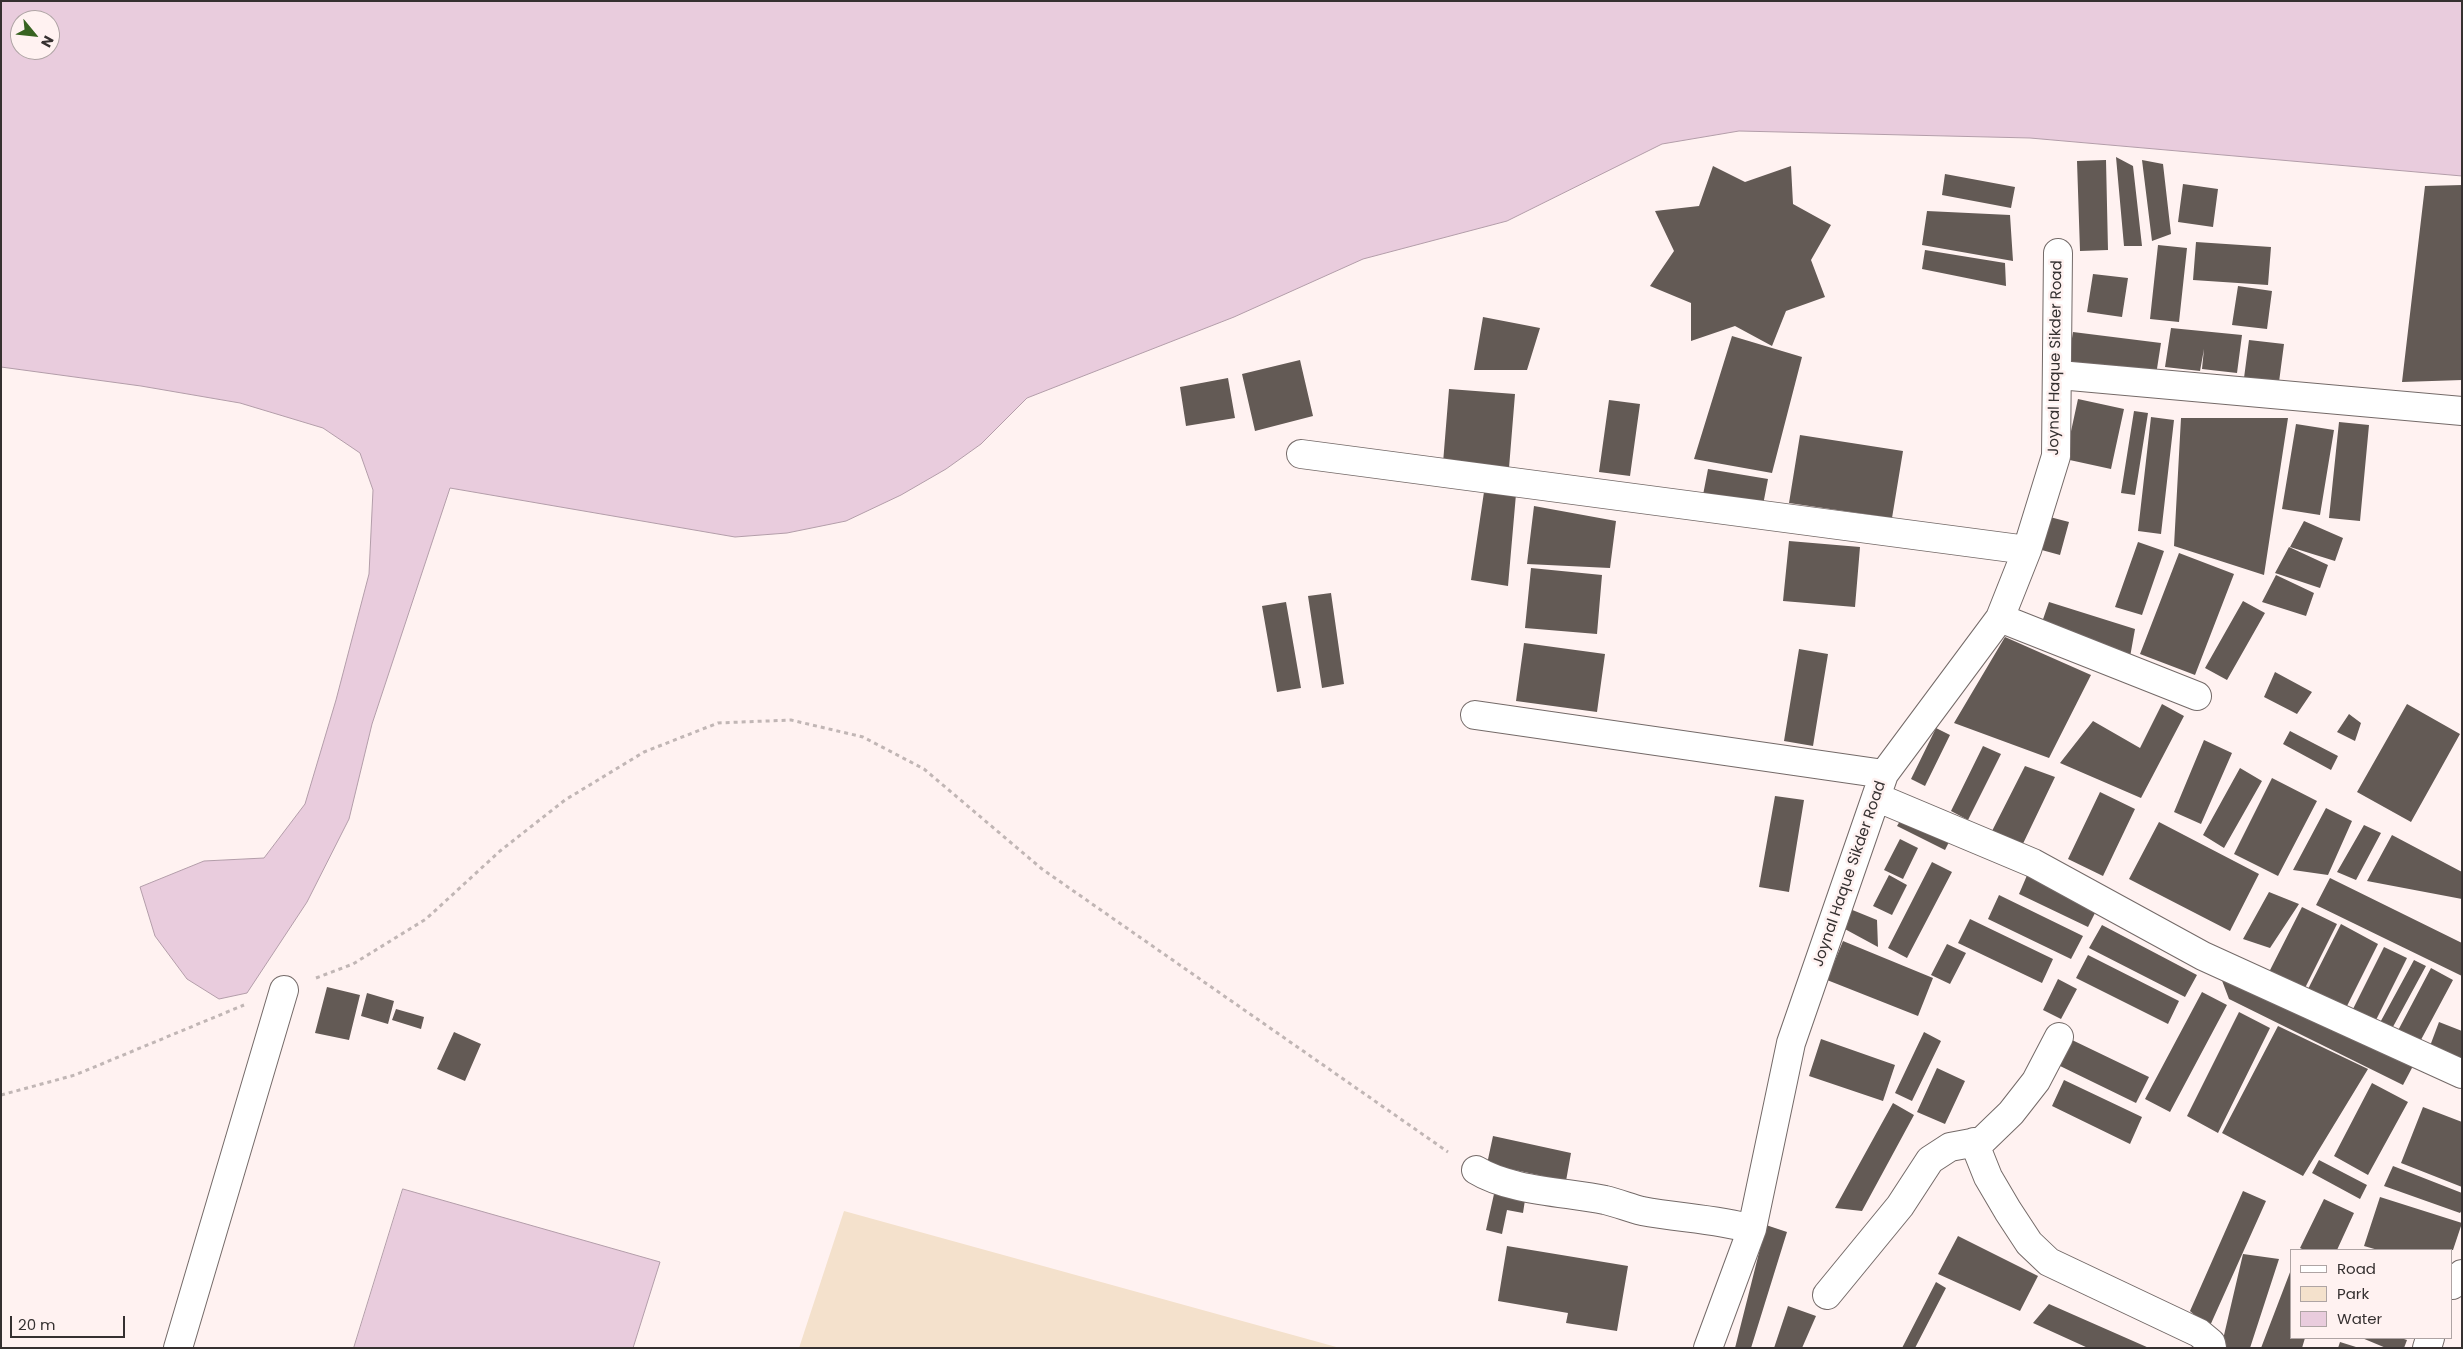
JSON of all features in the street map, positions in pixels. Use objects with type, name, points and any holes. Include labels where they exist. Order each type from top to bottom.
[{"type":"street","name":"Joynal Haque Sikder Road","points":[[1708,1348],[1752,1229],[1791,1043],[1880,785],[2000,618],[2027,550],[2056,456],[2059,375],[2058,253]]},
{"type":"street","points":[[2059,375],[2462,411]]},
{"type":"street","points":[[1301,454],[2027,550]]},
{"type":"street","points":[[2000,618],[2196,696]]},
{"type":"street","points":[[1476,715],[1880,785],[2033,863],[2203,956],[2462,1074]]},
{"type":"street","points":[[178,1348],[284,990]]},
{"type":"street","points":[[1827,1295],[1900,1206],[1930,1160],[1950,1148],[1982,1140],[2011,1113],[2036,1081],[2059,1037]]},
{"type":"street","points":[[1974,1142],[1988,1177],[2008,1211],[2029,1243],[2049,1262],[2199,1334],[2211,1343],[2212,1348]]},
{"type":"street","points":[[1476,1170],[1489,1178],[1530,1188],[1605,1200],[1642,1211],[1726,1222],[1752,1229]]},
{"type":"street","points":[[2453,1284],[2462,1274]]},
{"type":"path","points":[[1,1095],[75,1076],[196,1024],[353,964],[426,919],[500,851],[558,806],[644,752],[718,723],[791,720],[864,737],[924,769],[1042,869],[1476,1170]]},
{"type":"green space","points":[[844,1211],[1340,1348],[799,1348]]},
{"type":"water","points":[[1,1],[2462,1],[2462,176],[2030,138],[1739,131],[1662,144],[1507,221],[1363,259],[1234,317],[1027,398],[981,444],[946,469],[901,495],[846,521],[787,533],[735,537],[450,488],[372,724],[349,819],[307,902],[247,993],[219,999],[187,979],[155,936],[140,887],[204,861],[264,858],[305,804],[336,700],[369,574],[373,490],[360,453],[323,428],[240,403],[141,386],[1,367]]},
{"type":"water","points":[[403,1189],[660,1262],[633,1348],[354,1348]]},
{"type":"building","points":[[2116,157],[2133,166],[2142,246],[2124,246]]},
{"type":"building","points":[[2106,160],[2108,250],[2080,251],[2077,161]]},
{"type":"building","points":[[2142,160],[2163,164],[2171,234],[2152,241]]},
{"type":"building","points":[[1713,166],[1745,182],[1791,166],[1793,204],[1831,225],[1811,260],[1825,297],[1786,311],[1772,346],[1735,326],[1691,341],[1691,303],[1650,286],[1674,251],[1655,211],[1699,206]]},
{"type":"building","points":[[1945,174],[2015,187],[2011,208],[1942,195]]},
{"type":"building","points":[[2183,184],[2218,189],[2213,227],[2178,222]]},
{"type":"building","points":[[2462,185],[2462,380],[2402,382],[2425,186]]},
{"type":"building","points":[[1927,211],[2010,215],[2013,261],[1922,245]]},
{"type":"building","points":[[2196,242],[2271,247],[2268,285],[2193,280]]},
{"type":"building","points":[[2158,245],[2187,248],[2179,322],[2150,319]]},
{"type":"building","points":[[1925,250],[2005,263],[2006,286],[1922,269]]},
{"type":"building","points":[[2093,274],[2128,278],[2122,317],[2087,312]]},
{"type":"building","points":[[2238,286],[2272,291],[2267,329],[2232,325]]},
{"type":"building","points":[[1483,317],[1540,328],[1527,370],[1474,370]]},
{"type":"building","points":[[2171,328],[2242,335],[2237,373],[2202,369],[2204,349],[2200,371],[2165,367]]},
{"type":"building","points":[[2073,332],[2161,343],[2156,375],[2068,363]]},
{"type":"building","points":[[1732,336],[1802,357],[1772,473],[1694,459]]},
{"type":"building","points":[[2249,340],[2284,344],[2279,382],[2244,378]]},
{"type":"building","points":[[1300,360],[1313,416],[1255,431],[1242,374]]},
{"type":"building","points":[[1228,378],[1235,418],[1186,426],[1180,387]]},
{"type":"building","points":[[1449,389],[1515,394],[1509,468],[1443,463]]},
{"type":"building","points":[[2078,399],[2124,409],[2111,469],[2065,459]]},
{"type":"building","points":[[1609,400],[1640,404],[1630,476],[1599,472]]},
{"type":"building","points":[[2134,411],[2148,413],[2135,495],[2121,493]]},
{"type":"building","points":[[2151,417],[2174,420],[2161,534],[2138,531]]},
{"type":"building","points":[[2181,418],[2288,418],[2264,575],[2174,546]]},
{"type":"building","points":[[2339,422],[2369,425],[2360,521],[2329,518]]},
{"type":"building","points":[[2296,424],[2334,430],[2320,515],[2282,509]]},
{"type":"building","points":[[1800,435],[1903,451],[1892,518],[1789,503]]},
{"type":"building","points":[[1708,469],[1768,479],[1763,505],[1703,495]]},
{"type":"building","points":[[1484,492],[1516,494],[1508,586],[1471,580]]},
{"type":"building","points":[[1534,506],[1616,521],[1610,568],[1527,564]]},
{"type":"building","points":[[2046,516],[2069,522],[2060,555],[2038,549]]},
{"type":"building","points":[[2304,521],[2343,538],[2335,561],[2290,547]]},
{"type":"building","points":[[1789,541],[1860,547],[1855,607],[1783,601]]},
{"type":"building","points":[[2138,542],[2164,551],[2142,615],[2115,607]]},
{"type":"building","points":[[2289,547],[2328,565],[2320,588],[2275,573]]},
{"type":"building","points":[[2179,553],[2234,574],[2195,675],[2140,654]]},
{"type":"building","points":[[1531,568],[1602,575],[1597,634],[1525,628]]},
{"type":"building","points":[[2276,575],[2314,593],[2306,616],[2262,602]]},
{"type":"building","points":[[1331,593],[1344,684],[1322,688],[1308,596]]},
{"type":"building","points":[[2243,601],[2265,613],[2227,680],[2205,668]]},
{"type":"building","points":[[1286,602],[1301,688],[1277,692],[1262,606]]},
{"type":"building","points":[[2049,602],[2135,629],[2130,657],[2041,625]]},
{"type":"building","points":[[2005,637],[2091,675],[2049,758],[1954,723]]},
{"type":"building","points":[[1524,643],[1605,654],[1597,712],[1516,701]]},
{"type":"building","points":[[1799,649],[1828,654],[1813,746],[1784,741]]},
{"type":"building","points":[[2275,672],[2312,692],[2297,714],[2264,697]]},
{"type":"building","points":[[2162,704],[2184,716],[2141,798],[2060,763],[2093,721],[2140,748]]},
{"type":"building","points":[[2407,704],[2460,734],[2411,822],[2357,792]]},
{"type":"building","points":[[2349,714],[2361,723],[2355,741],[2337,732]]},
{"type":"building","points":[[1936,728],[1950,735],[1925,786],[1911,779]]},
{"type":"building","points":[[2290,731],[2338,756],[2331,770],[2283,744]]},
{"type":"building","points":[[2204,740],[2232,753],[2201,824],[2174,812]]},
{"type":"building","points":[[1983,746],[2001,754],[1968,820],[1951,811]]},
{"type":"building","points":[[2025,766],[2055,777],[2019,852],[1990,835]]},
{"type":"building","points":[[2240,768],[2262,781],[2224,848],[2203,835]]},
{"type":"building","points":[[2272,778],[2317,801],[2278,876],[2234,854]]},
{"type":"building","points":[[2100,792],[2135,809],[2103,876],[2068,859]]},
{"type":"building","points":[[1775,796],[1804,800],[1789,892],[1759,887]]},
{"type":"building","points":[[2326,808],[2352,821],[2328,875],[2293,870]]},
{"type":"building","points":[[1906,811],[1953,834],[1945,850],[1897,826]]},
{"type":"building","points":[[2159,822],[2259,874],[2230,931],[2129,879]]},
{"type":"building","points":[[2364,825],[2381,833],[2356,880],[2337,872]]},
{"type":"building","points":[[2392,835],[2462,872],[2462,899],[2367,881]]},
{"type":"building","points":[[1900,839],[1918,848],[1903,879],[1884,870]]},
{"type":"building","points":[[1932,862],[1952,872],[1907,958],[1888,948]]},
{"type":"building","points":[[2028,873],[2098,907],[2088,927],[2019,894]]},
{"type":"building","points":[[1889,875],[1907,885],[1892,915],[1873,906]]},
{"type":"building","points":[[2330,878],[2462,943],[2462,976],[2316,905]]},
{"type":"building","points":[[2269,892],[2299,904],[2270,948],[2243,939]]},
{"type":"building","points":[[1999,895],[2083,936],[2071,959],[1988,919]]},
{"type":"building","points":[[2302,907],[2337,924],[2300,998],[2265,980]]},
{"type":"building","points":[[1850,909],[1877,920],[1878,947],[1843,928]]},
{"type":"building","points":[[1970,919],[2053,959],[2042,983],[1958,943]]},
{"type":"building","points":[[2341,924],[2378,944],[2342,1016],[2304,997]]},
{"type":"building","points":[[2102,925],[2197,975],[2185,997],[2089,948]]},
{"type":"building","points":[[1843,941],[1933,978],[1918,1016],[1827,980]]},
{"type":"building","points":[[1947,944],[1966,953],[1950,984],[1931,975]]},
{"type":"building","points":[[2384,947],[2407,958],[2372,1028],[2349,1017]]},
{"type":"building","points":[[2088,955],[2179,1001],[2168,1024],[2076,978]]},
{"type":"building","points":[[2414,960],[2426,966],[2388,1036],[2376,1030]]},
{"type":"building","points":[[2431,968],[2453,980],[2415,1051],[2393,1040]]},
{"type":"building","points":[[2218,970],[2413,1066],[2403,1085],[2229,999]]},
{"type":"building","points":[[2058,979],[2077,989],[2061,1019],[2043,1010]]},
{"type":"building","points":[[327,987],[360,995],[349,1040],[315,1033]]},
{"type":"building","points":[[2202,992],[2227,1005],[2170,1112],[2145,1099]]},
{"type":"building","points":[[367,993],[394,1001],[388,1024],[361,1016]]},
{"type":"building","points":[[396,1009],[424,1017],[421,1029],[392,1020]]},
{"type":"building","points":[[2239,1012],[2270,1028],[2218,1133],[2187,1116]]},
{"type":"building","points":[[2439,1022],[2462,1031],[2462,1058],[2430,1046]]},
{"type":"building","points":[[2278,1026],[2368,1069],[2303,1176],[2222,1133]]},
{"type":"building","points":[[454,1032],[481,1044],[465,1081],[437,1069]]},
{"type":"building","points":[[1924,1032],[1941,1041],[1912,1101],[1895,1093]]},
{"type":"building","points":[[1821,1039],[1895,1065],[1883,1101],[1809,1076]]},
{"type":"building","points":[[2070,1039],[2149,1077],[2136,1103],[2058,1065]]},
{"type":"building","points":[[1937,1068],[1965,1081],[1945,1124],[1917,1112]]},
{"type":"building","points":[[2064,1080],[2142,1117],[2130,1144],[2052,1106]]},
{"type":"building","points":[[2372,1083],[2408,1102],[2368,1175],[2334,1156]]},
{"type":"building","points":[[1893,1103],[1914,1115],[1862,1211],[1835,1208]]},
{"type":"building","points":[[2423,1107],[2462,1122],[2462,1187],[2401,1163]]},
{"type":"building","points":[[1493,1136],[1571,1153],[1566,1181],[1487,1164]]},
{"type":"building","points":[[2319,1160],[2367,1185],[2360,1199],[2312,1173]]},
{"type":"building","points":[[2393,1166],[2462,1193],[2462,1210],[2460,1213],[2384,1186]]},
{"type":"building","points":[[2243,1191],[2266,1201],[2209,1328],[2190,1311]]},
{"type":"building","points":[[1494,1194],[1525,1200],[1523,1213],[1507,1210],[1502,1234],[1486,1230]]},
{"type":"building","points":[[2380,1197],[2462,1223],[2453,1250],[2374,1249],[2364,1246]]},
{"type":"building","points":[[2324,1199],[2354,1213],[2337,1249],[2300,1248]]},
{"type":"building","points":[[1766,1225],[1787,1232],[1751,1348],[1735,1348]]},
{"type":"building","points":[[1958,1236],[2038,1276],[2020,1311],[1938,1274]]},
{"type":"building","points":[[1507,1246],[1628,1266],[1617,1331],[1566,1323],[1568,1313],[1498,1301]]},
{"type":"building","points":[[2243,1254],[2279,1259],[2250,1348],[2221,1348]]},
{"type":"building","points":[[2290,1272],[2290,1339],[2305,1339],[2302,1348],[2261,1348]]},
{"type":"building","points":[[1936,1282],[1946,1288],[1915,1348],[1902,1348]]},
{"type":"building","points":[[2049,1304],[2149,1348],[2088,1348],[2033,1323]]},
{"type":"building","points":[[1788,1306],[1816,1316],[1802,1348],[1774,1348]]},
{"type":"building","points":[[2364,1339],[2407,1340],[2404,1348],[2386,1348]]},
{"type":"building","points":[[2340,1342],[2356,1347],[2356,1348],[2338,1348]]}]
